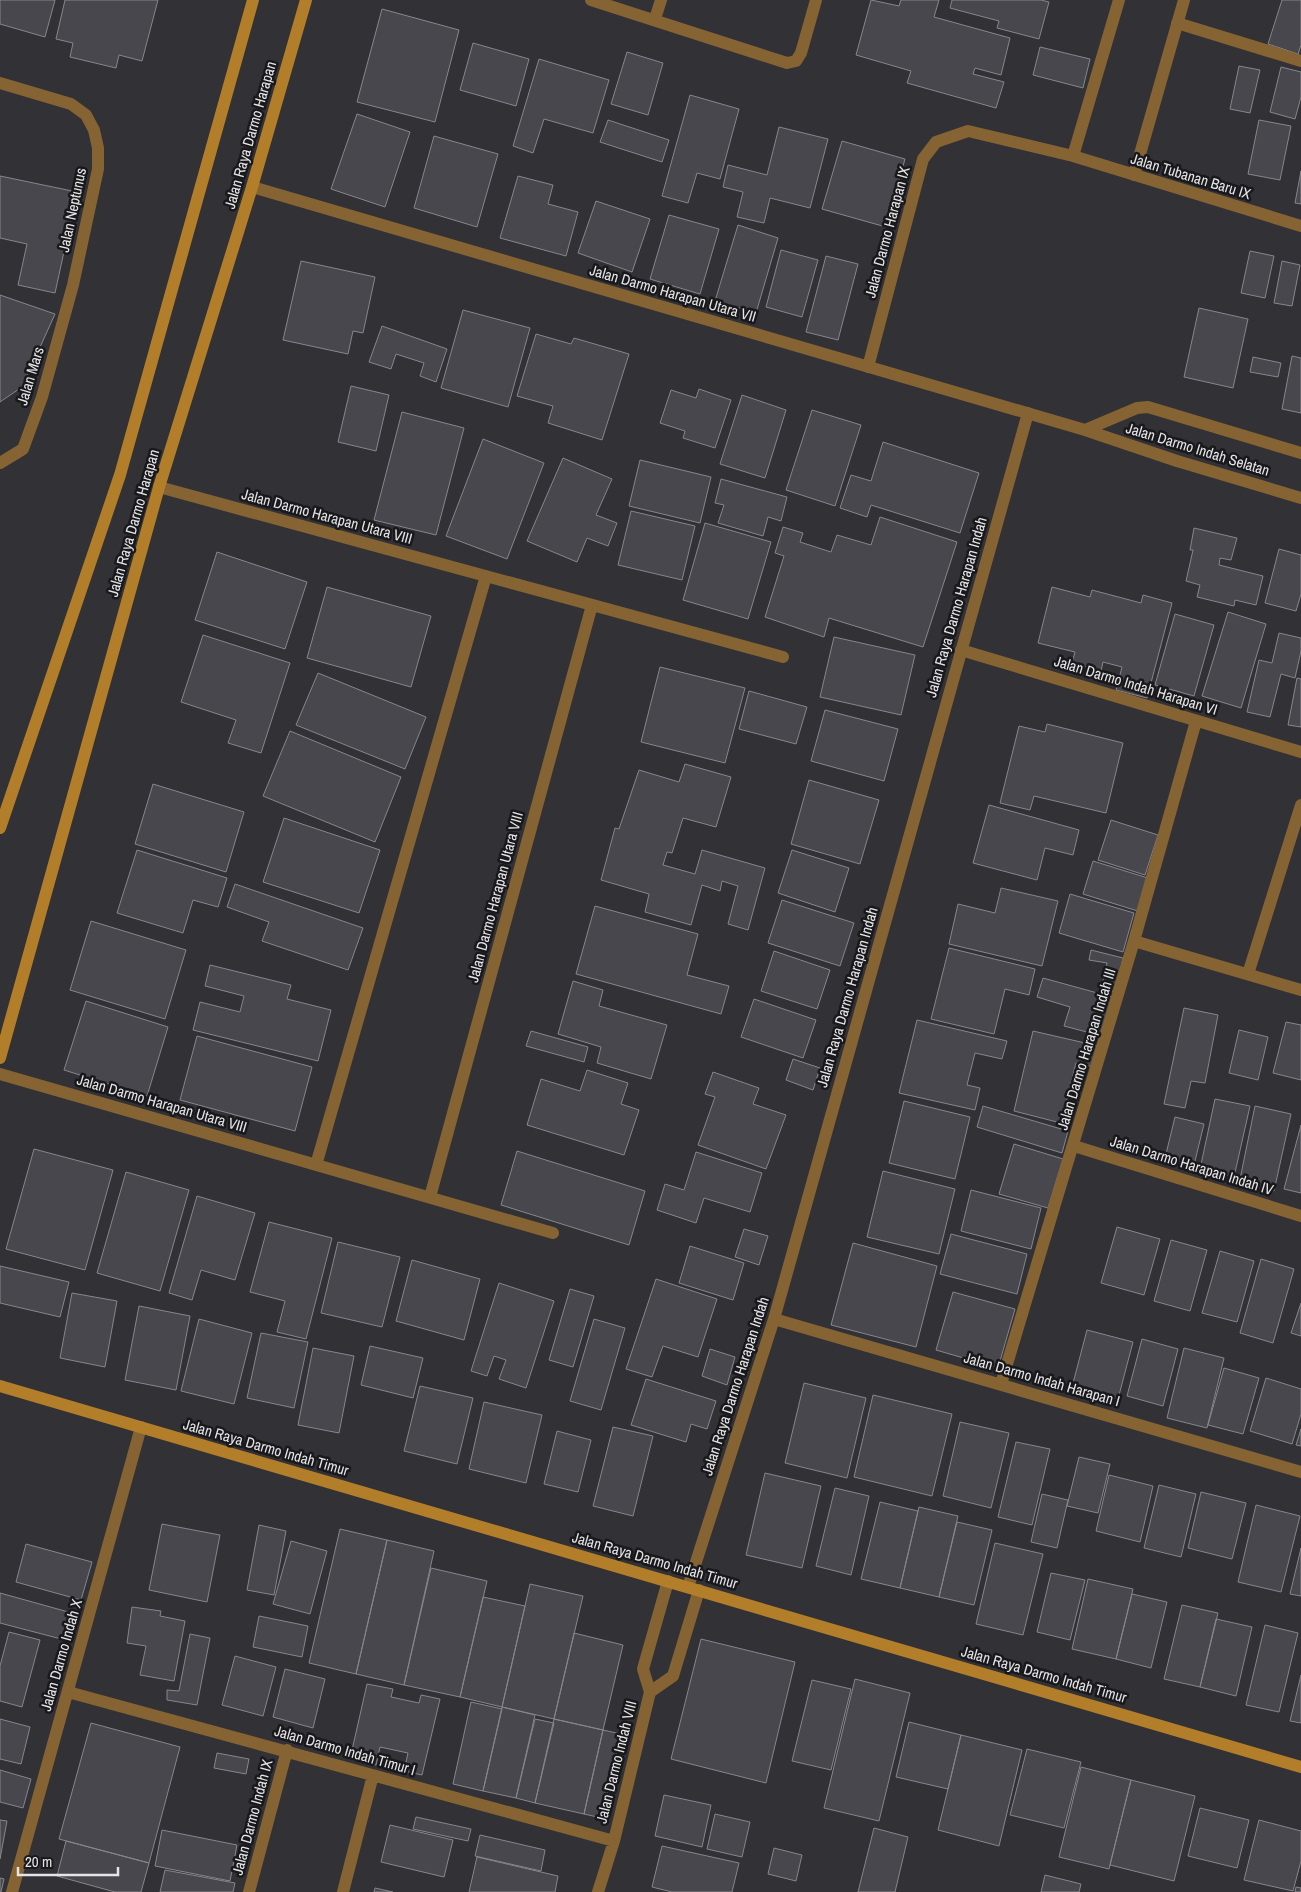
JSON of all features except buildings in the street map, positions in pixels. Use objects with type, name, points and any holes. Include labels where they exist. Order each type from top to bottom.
[{"type":"street","name":"Jalan Raya Darmo Harapan","points":[[0,828],[120,475],[253,0]]},
{"type":"street","name":"Jalan Raya Darmo Harapan","points":[[0,1058],[159,487],[252,187],[306,0]]},
{"type":"street","points":[[591,0],[792,63],[802,53],[816,0]]},
{"type":"street","points":[[655,19],[661,0]]},
{"type":"street","points":[[1073,156],[1120,0]]},
{"type":"street","points":[[1134,176],[1184,0]]},
{"type":"street","points":[[1177,23],[1301,61]]},
{"type":"street","name":"Jalan Neptunus","points":[[0,83],[71,104],[86,115],[94,130],[98,148],[98,169],[73,285]]},
{"type":"street","name":"Jalan Darmo Harapan IX","points":[[868,367],[923,159],[936,142],[968,131],[1073,156]]},
{"type":"street","name":"Jalan Tubanan Baru IX","points":[[1073,156],[1301,226]]},
{"type":"street","name":"Jalan Darmo Harapan Utara VII","points":[[252,187],[1085,430]]},
{"type":"street","name":"Jalan Mars","points":[[0,463],[23,449],[42,397],[73,285]]},
{"type":"street","points":[[1085,430],[1137,408],[1148,407],[1301,452]]},
{"type":"street","name":"Jalan Raya Darmo Harapan Indah","points":[[650,1692],[673,1676],[693,1589],[774,1319],[1028,413]]},
{"type":"street","name":"Jalan Darmo Indah Selatan","points":[[1085,430],[1177,461],[1301,498]]},
{"type":"street","name":"Jalan Darmo Harapan Utara VIII","points":[[159,487],[783,657]]},
{"type":"street","points":[[316,1164],[486,576]]},
{"type":"street","name":"Jalan Darmo Harapan Utara VIII","points":[[430,1197],[592,606]]},
{"type":"street","name":"Jalan Darmo Indah Harapan VI","points":[[961,650],[1301,752]]},
{"type":"street","name":"Jalan Darmo Harapan Indah III","points":[[1001,1384],[1074,1146],[1196,721]]},
{"type":"street","points":[[1248,974],[1301,804]]},
{"type":"street","points":[[1134,941],[1301,990]]},
{"type":"street","name":"Jalan Darmo Harapan Utara VIII","points":[[0,1074],[553,1233]]},
{"type":"street","name":"Jalan Darmo Harapan Indah IV","points":[[1074,1146],[1301,1216]]},
{"type":"street","name":"Jalan Darmo Indah Harapan I","points":[[774,1319],[1301,1472]]},
{"type":"street","name":"Jalan Raya Darmo Indah Timur","points":[[0,1386],[1301,1766]]},
{"type":"street","name":"Jalan Darmo Indah X","points":[[12,1892],[141,1427]]},
{"type":"street","name":"Jalan Darmo Indah VIII","points":[[598,1892],[614,1841],[650,1692],[643,1669],[668,1581]]},
{"type":"street","name":"Jalan Darmo Indah Timur I","points":[[68,1692],[287,1750],[373,1776],[614,1841]]},
{"type":"street","name":"Jalan Darmo Indah IX","points":[[249,1892],[287,1750]]},
{"type":"street","points":[[343,1892],[373,1776]]}]
